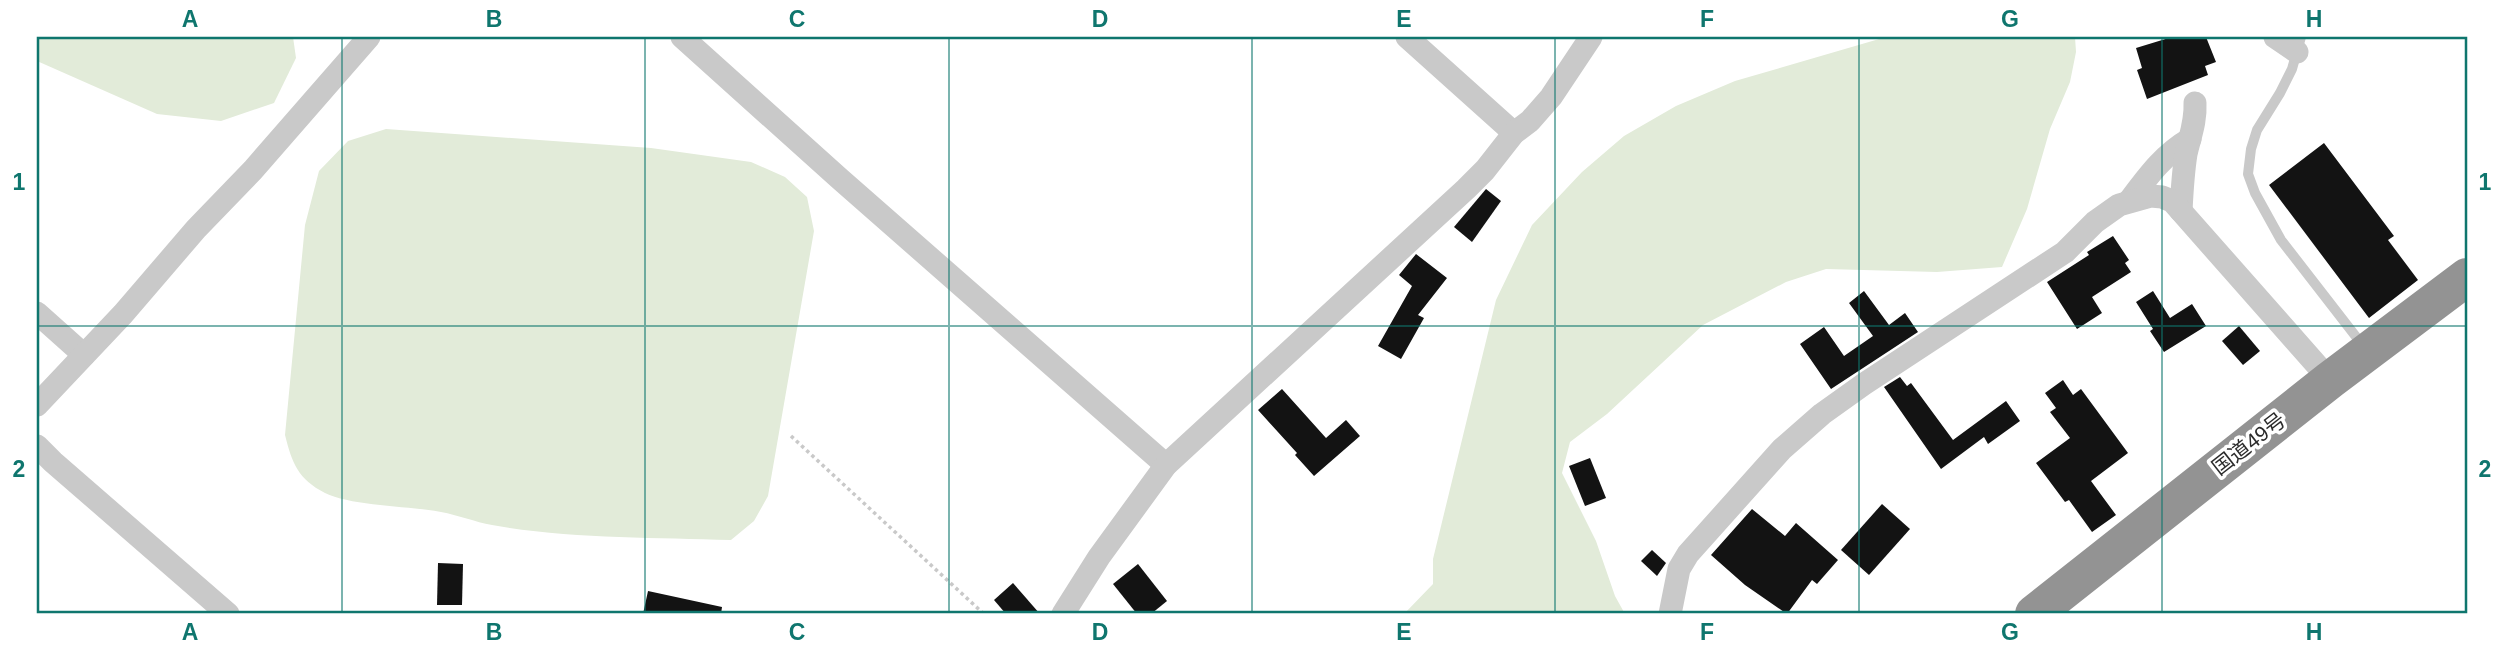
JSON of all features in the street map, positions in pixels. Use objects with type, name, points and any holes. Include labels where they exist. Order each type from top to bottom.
[{"type":"highway","name":"国道49号","points":[[2034,614],[2330,380],[2467,277]]},
{"type":"street","points":[[37,405],[253,170],[369,37]]},
{"type":"street","points":[[682,37],[1166,465]]},
{"type":"street","points":[[1407,37],[1514,133]]},
{"type":"street","points":[[1063,614],[1099,557],[1166,465],[1485,170],[1514,133],[1530,121],[1551,97],[1591,37]]},
{"type":"street","points":[[2274,37],[2299,44]]},
{"type":"street","points":[[2181,211],[2182,181],[2196,118],[2195,103]]},
{"type":"street","points":[[2130,200],[2158,163],[2175,147],[2190,139]]},
{"type":"street","points":[[1670,614],[1679,569],[1688,554],[1798,435],[1894,363],[2065,252],[2095,222],[2130,200],[2162,197],[2172,201],[2330,380]]},
{"type":"street","points":[[37,313],[84,355]]},
{"type":"street","points":[[37,446],[53,463],[228,614]]},
{"type":"lane","points":[[2299,44],[2280,93],[2257,130],[2248,174],[2255,193],[2281,240],[2368,351]]},
{"type":"path","points":[[791,436],[985,614]]},
{"type":"green space","points":[[37,37],[293,37],[296,58],[274,103],[221,121],[157,114],[37,61]]},
{"type":"green space","points":[[1886,37],[2075,37],[2076,52],[2070,82],[2050,129],[2027,209],[2002,267],[1937,272],[1826,269],[1786,282],[1703,325],[1607,414],[1570,442],[1562,473],[1596,541],[1615,596],[1625,614],[1404,614],[1433,584],[1433,559],[1496,300],[1532,225],[1582,172],[1624,136],[1676,106],[1735,81]]},
{"type":"green space","points":[[386,129],[651,148],[751,162],[785,177],[807,197],[814,231],[768,496],[754,521],[731,540],[551,533],[492,525],[441,512],[350,501],[325,493],[302,476],[290,454],[285,435],[305,225],[319,171],[348,141]]},
{"type":"building","points":[[2172,37],[2206,37],[2216,62],[2205,66],[2208,75],[2147,99],[2137,70],[2142,68],[2136,48]]},
{"type":"building","points":[[2324,143],[2394,236],[2388,240],[2418,280],[2369,318],[2269,185]]},
{"type":"building","points":[[1486,189],[1501,201],[1472,242],[1454,227]]},
{"type":"building","points":[[2113,236],[2129,260],[2125,263],[2131,272],[2092,297],[2102,313],[2077,329],[2047,282]]},
{"type":"building","points":[[1416,254],[1447,278],[1418,315],[1424,318],[1401,359],[1378,346],[1412,286],[1399,275]]},
{"type":"building","points":[[1864,291],[1889,325],[1905,313],[1918,332],[1831,389],[1800,344],[1824,327],[1844,356],[1873,336],[1849,303]]},
{"type":"building","points":[[2153,291],[2170,318],[2192,304],[2206,326],[2164,352],[2136,302]]},
{"type":"building","points":[[2239,326],[2260,351],[2243,365],[2222,341]]},
{"type":"building","points":[[1900,377],[1907,386],[1911,383],[1953,440],[2006,401],[2020,421],[1988,444],[1984,437],[1941,469],[1884,387]]},
{"type":"building","points":[[2063,380],[2073,395],[2081,389],[2128,453],[2091,481],[2116,515],[2092,532],[2069,500],[2065,502],[2036,463],[2070,438],[2050,412],[2056,408],[2045,393]]},
{"type":"building","points":[[1282,389],[1326,438],[1346,420],[1360,436],[1314,476],[1258,410]]},
{"type":"building","points":[[1590,458],[1606,498],[1585,506],[1569,466]]},
{"type":"building","points":[[1882,504],[1910,529],[1869,575],[1841,550]]},
{"type":"building","points":[[1752,509],[1785,536],[1796,523],[1838,560],[1817,584],[1812,580],[1787,614],[1745,585],[1711,555]]},
{"type":"building","points":[[1652,550],[1666,563],[1657,576],[1641,561]]},
{"type":"building","points":[[438,563],[463,564],[462,605],[437,605]]},
{"type":"building","points":[[1138,564],[1167,601],[1151,614],[1137,614],[1113,584]]},
{"type":"building","points":[[1013,583],[1040,614],[1006,614],[994,600]]},
{"type":"building","points":[[648,591],[722,607],[721,614],[643,614]]}]
